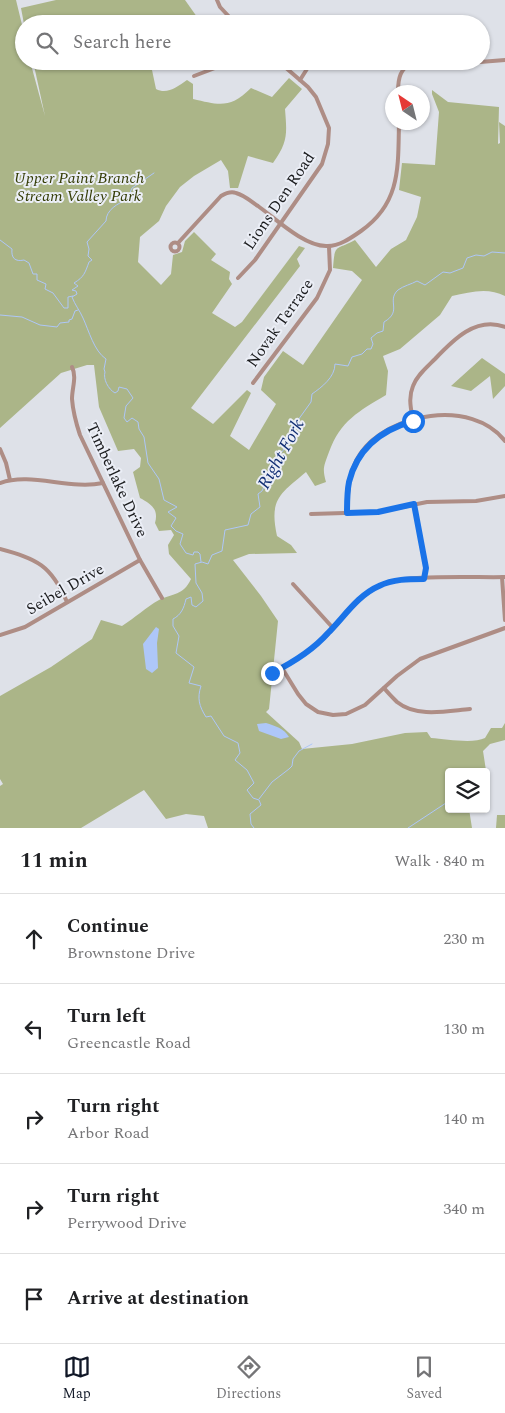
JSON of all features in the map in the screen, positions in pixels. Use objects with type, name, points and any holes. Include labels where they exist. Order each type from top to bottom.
[{"type":"street","points":[[217,0],[220,7],[228,15]]},
{"type":"street","points":[[490,61],[505,60]]},
{"type":"street","points":[[194,76],[210,70]]},
{"type":"street","name":"Lions Den Road","points":[[238,278],[255,260],[322,164],[328,144],[328,128],[316,96],[288,70]]},
{"type":"street","points":[[300,80],[306,70]]},
{"type":"street","points":[[398,85],[398,79],[403,70]]},
{"type":"street","points":[[178,243],[222,196],[235,192],[309,242],[329,247],[349,239],[376,219],[388,203],[394,189],[397,170],[400,130]]},
{"type":"street","name":"Novak Terrace","points":[[253,383],[317,298],[330,270],[329,247]]},
{"type":"street","points":[[413,421],[410,400],[413,386],[419,374],[460,335],[474,327],[489,324],[505,328]]},
{"type":"street","name":"Timberlake Drive","points":[[72,367],[75,372],[72,398],[75,420],[80,435],[140,560],[162,598]]},
{"type":"street","points":[[347,513],[348,484],[353,468],[360,456],[376,438],[400,425],[434,416],[458,415],[483,422],[505,440]]},
{"type":"street","points":[[0,449],[6,462],[10,480]]},
{"type":"street","points":[[0,483],[10,480],[89,486],[104,483]]},
{"type":"street","points":[[311,514],[378,512],[414,504],[476,501],[505,496]]},
{"type":"street","points":[[414,504],[426,568],[424,579]]},
{"type":"street","points":[[0,549],[38,562],[51,574],[67,602]]},
{"type":"street","name":"Seibel Drive","points":[[0,635],[25,627],[140,560]]},
{"type":"street","points":[[272,673],[312,648],[362,597],[385,583],[404,579],[503,577],[505,620]]},
{"type":"street","points":[[293,584],[333,628]]},
{"type":"street","points":[[282,668],[306,704],[318,712],[333,715],[346,714],[359,709],[420,659],[505,628]]},
{"type":"street","points":[[384,688],[397,702],[413,711],[470,709]]},
{"type":"green space","name":"Upper Paint Branch Stream Valley Park","points":[[0,0],[16,0],[20,15],[15,15],[15,70],[32,70],[45,116],[35,70],[152,70],[156,89],[168,91],[187,80],[193,84],[193,99],[217,104],[224,104],[237,99],[251,88],[272,97],[289,78],[302,89],[285,109],[284,143],[273,163],[248,156],[238,188],[230,188],[228,171],[221,160],[180,187],[166,206],[159,221],[140,237],[138,262],[161,285],[171,274],[173,255],[182,252],[185,241],[194,232],[216,254],[211,260],[230,272],[229,279],[232,284],[212,313],[235,327],[242,322],[299,246],[305,248],[297,259],[300,266],[191,408],[213,424],[247,390],[251,393],[230,436],[249,450],[276,404],[261,390],[264,377],[283,351],[303,365],[362,280],[352,271],[333,268],[334,255],[337,249],[355,240],[376,267],[391,249],[406,240],[417,217],[421,197],[399,190],[402,163],[435,165],[439,112],[432,90],[448,102],[499,107],[498,144],[500,143],[499,122],[505,126],[505,296],[486,291],[452,296],[440,315],[400,349],[383,356],[388,371],[386,395],[359,412],[339,432],[333,441],[325,464],[326,482],[315,486],[306,472],[289,486],[279,498],[274,513],[277,536],[291,545],[297,553],[249,554],[233,560],[278,621],[269,709],[266,712],[299,742],[302,749],[352,744],[405,733],[427,732],[431,738],[474,741],[485,738],[491,728],[502,728],[505,723],[505,740],[490,744],[483,751],[486,768],[445,768],[445,813],[470,813],[472,828],[208,828],[204,816],[186,814],[166,819],[144,790],[81,828],[0,828],[0,786],[3,784],[0,779],[0,696],[51,667],[92,639],[101,620],[122,626],[154,603],[181,591],[191,579],[169,554],[168,545],[174,535],[171,530],[159,531],[155,523],[155,511],[151,505],[140,498],[133,472],[140,467],[141,458],[134,449],[118,451],[99,407],[94,365],[87,365],[61,373],[0,428]]},
{"type":"green space","points":[[56,0],[185,0],[196,15],[22,15],[21,8]]},
{"type":"green space","points":[[482,358],[505,374],[505,386],[493,399],[490,376],[471,391],[451,386]]},
{"type":"green space","points":[[497,815],[505,815],[505,828],[496,828]]},
{"type":"water","points":[[156,627],[159,629],[157,643],[158,668],[152,673],[146,669],[143,644]]},
{"type":"water","points":[[266,723],[282,729],[289,737],[281,739],[259,731],[257,724]]},
{"type":"waterway","points":[[154,173],[132,188],[127,200],[110,210],[106,221],[87,242],[88,256],[92,260],[89,262],[82,277],[74,283],[78,286],[72,290],[76,291],[77,294],[72,297],[95,346],[106,359],[104,369],[105,381],[108,386],[115,393],[119,387],[127,389],[133,398],[126,406],[124,418],[127,422],[132,418],[138,422],[139,429],[144,437],[148,463],[159,479],[164,500],[177,507],[168,512],[176,518],[171,526],[183,534],[180,544],[186,553],[193,555],[194,552],[198,552],[201,562]]},
{"type":"waterway","points":[[0,240],[12,249],[14,259],[24,260],[29,263],[33,274],[37,274],[37,280],[46,284],[45,289],[53,293],[64,308],[68,308],[68,297],[73,296]]},
{"type":"waterway","name":"Right Fork","points":[[254,828],[251,824],[250,814],[261,805],[259,800],[253,798],[247,790],[254,783],[247,770],[235,760],[240,753],[238,743],[224,736],[211,716],[206,717],[199,702],[201,686],[189,683],[194,667],[176,653],[179,636],[173,626],[173,619],[182,611],[186,599],[191,597],[192,605],[196,607],[203,601],[202,593],[196,583],[195,564],[202,562],[208,564],[212,555],[222,551],[225,530],[248,525],[251,514],[260,507],[258,494],[262,491],[278,456],[294,431],[293,427],[311,402],[312,394],[324,385],[333,373],[335,364],[348,366],[352,357],[362,354],[367,349],[371,349],[373,344],[371,338],[383,331],[384,322],[393,314],[393,298],[398,290],[417,281],[425,285],[443,272],[450,273],[463,268],[467,258],[476,255],[484,256],[492,252],[505,253]]},
{"type":"waterway","points":[[0,315],[22,317],[40,325],[57,327],[60,323],[69,322],[75,311],[78,310]]},
{"type":"waterway","points":[[259,799],[272,782],[292,766],[293,759],[299,751],[312,744]]},
{"type":"waterway","points":[[408,828],[445,804]]},
{"type":"route","points":[[272,673],[312,648],[327,635],[362,597],[376,587],[404,579],[424,579],[426,568],[414,504],[378,512],[347,513],[348,484],[353,468],[366,447],[388,430],[413,421]]}]
